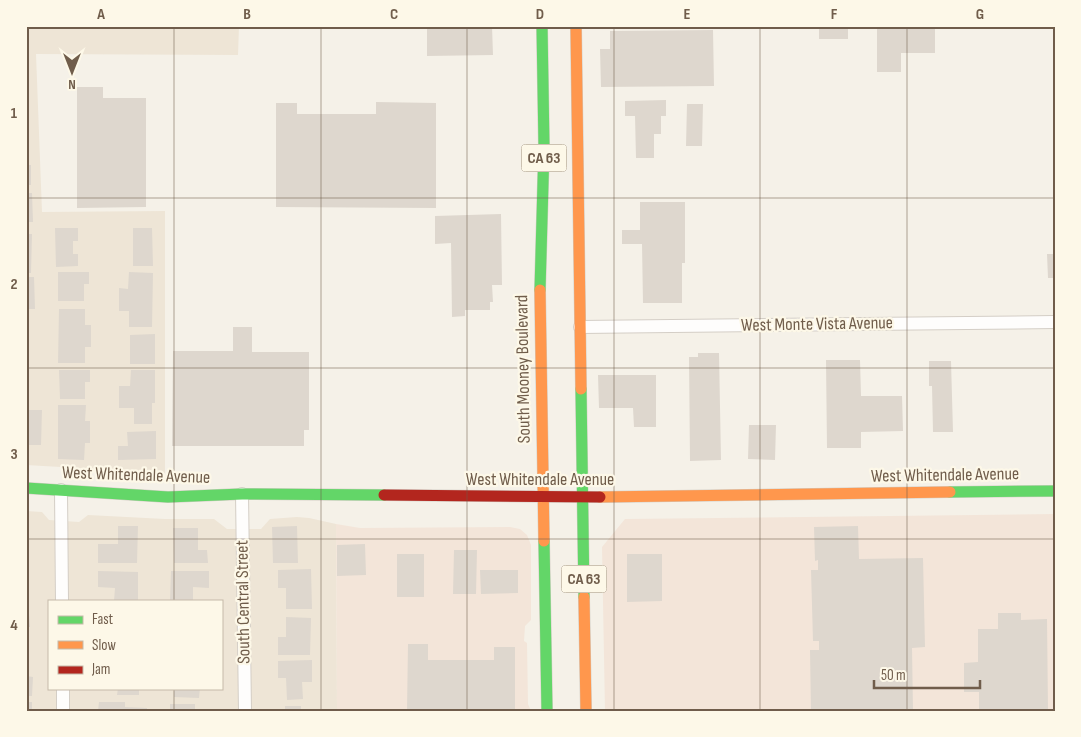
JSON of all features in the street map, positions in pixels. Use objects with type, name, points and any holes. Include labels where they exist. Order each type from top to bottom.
[{"type":"main road","name":"South Mooney Boulevard","points":[[542,26],[544,147],[540,294],[547,711]]},
{"type":"main road","name":"CA 63","points":[[576,26],[586,711]]},
{"type":"main road","name":"West Whitendale Avenue","points":[[26,488],[168,497],[242,494],[582,497],[1055,491]]},
{"type":"street","name":"West Monte Vista Avenue","points":[[580,328],[1055,322]]},
{"type":"street","points":[[61,490],[62,600]]},
{"type":"street","name":"South Central Street","points":[[242,494],[244,711]]},
{"type":"street","points":[[62,690],[63,711]]},
{"type":"shaded area","points":[[26,26],[239,26],[238,55],[36,54],[42,212],[165,211],[165,473],[26,465]]},
{"type":"shaded area","points":[[26,511],[42,512],[49,520],[79,522],[88,515],[165,519],[214,519],[227,529],[261,529],[270,519],[297,517],[336,524],[337,711],[26,711]]},
{"type":"shaded area","points":[[1055,514],[1055,711],[605,711],[602,547],[625,519]]},
{"type":"shaded area","points":[[336,524],[360,528],[510,527],[520,529],[527,535],[531,545],[531,620],[525,626],[524,641],[527,643],[528,704],[531,711],[337,711]]},
{"type":"building","points":[[427,26],[492,26],[493,55],[427,56]]},
{"type":"building","points":[[819,26],[848,26],[848,39],[819,39]]},
{"type":"building","points":[[877,26],[935,26],[935,53],[901,53],[901,72],[877,72]]},
{"type":"building","points":[[713,30],[714,86],[601,87],[600,49],[610,49],[610,31]]},
{"type":"building","points":[[77,87],[103,87],[103,98],[146,98],[146,207],[77,208]]},
{"type":"building","points":[[666,100],[666,116],[661,116],[661,134],[654,134],[654,158],[636,158],[635,116],[625,116],[625,101]]},
{"type":"building","points":[[376,102],[436,103],[436,208],[276,207],[276,103],[297,103],[297,114],[376,114]]},
{"type":"building","points":[[687,104],[703,104],[702,146],[686,146]]},
{"type":"building","points":[[26,165],[31,165],[31,185],[26,185]]},
{"type":"building","points":[[26,193],[32,193],[33,222],[26,222]]},
{"type":"building","points":[[640,202],[685,202],[685,263],[682,263],[682,303],[643,303],[642,244],[622,244],[622,230],[640,230]]},
{"type":"building","points":[[501,214],[502,285],[492,285],[493,302],[490,302],[490,310],[465,310],[465,316],[452,317],[451,243],[435,244],[435,216]]},
{"type":"building","points":[[55,228],[78,228],[78,241],[73,241],[73,254],[78,254],[78,266],[56,267]]},
{"type":"building","points":[[133,228],[152,228],[153,266],[133,266]]},
{"type":"building","points":[[26,234],[32,234],[31,273],[26,273]]},
{"type":"building","points":[[1047,254],[1055,254],[1055,278],[1048,278]]},
{"type":"building","points":[[58,272],[89,272],[89,284],[84,284],[84,301],[58,301]]},
{"type":"building","points":[[129,272],[153,273],[152,327],[129,327],[129,311],[119,311],[119,288],[128,289]]},
{"type":"building","points":[[26,277],[34,277],[35,309],[26,309]]},
{"type":"building","points":[[59,309],[85,309],[85,325],[91,325],[91,347],[85,347],[85,363],[58,363]]},
{"type":"building","points":[[233,327],[252,327],[252,352],[309,352],[309,430],[304,430],[304,446],[172,446],[173,351],[233,351]]},
{"type":"building","points":[[155,334],[155,364],[130,364],[130,335]]},
{"type":"building","points":[[698,353],[719,353],[721,460],[690,461],[689,357],[698,357]]},
{"type":"building","points":[[826,360],[860,360],[861,396],[902,396],[903,431],[861,432],[861,448],[827,448]]},
{"type":"building","points":[[929,361],[951,361],[953,432],[933,432],[932,386],[929,386]]},
{"type":"building","points":[[59,370],[90,370],[90,382],[85,382],[85,399],[60,399]]},
{"type":"building","points":[[131,370],[155,370],[155,403],[152,403],[152,424],[134,424],[134,408],[119,408],[119,386],[130,386]]},
{"type":"building","points":[[598,375],[656,375],[656,427],[634,427],[633,408],[599,408]]},
{"type":"building","points":[[58,405],[86,405],[85,421],[90,421],[90,443],[85,443],[84,460],[58,459]]},
{"type":"building","points":[[26,410],[42,410],[41,445],[26,445]]},
{"type":"building","points":[[749,425],[776,425],[775,460],[748,459]]},
{"type":"building","points":[[156,431],[156,459],[118,460],[118,446],[128,446],[127,432]]},
{"type":"building","points":[[118,526],[138,526],[137,563],[98,563],[98,544],[118,544]]},
{"type":"building","points":[[297,526],[298,563],[273,563],[272,527]]},
{"type":"building","points":[[858,526],[859,559],[923,558],[925,647],[912,648],[913,711],[811,711],[810,650],[819,650],[819,641],[813,641],[811,570],[818,570],[818,560],[815,561],[814,527]]},
{"type":"building","points":[[173,528],[198,528],[198,550],[207,550],[208,563],[174,563]]},
{"type":"building","points":[[26,541],[29,541],[29,558],[26,558]]},
{"type":"building","points":[[365,544],[366,575],[337,576],[337,545]]},
{"type":"building","points":[[454,550],[477,550],[476,594],[453,594]]},
{"type":"building","points":[[397,554],[424,554],[424,597],[397,597]]},
{"type":"building","points":[[627,554],[662,554],[662,601],[627,602]]},
{"type":"building","points":[[26,565],[29,565],[29,581],[26,581]]},
{"type":"building","points":[[311,569],[312,609],[286,609],[286,588],[278,588],[278,570]]},
{"type":"building","points":[[480,570],[518,570],[518,593],[481,594]]},
{"type":"building","points":[[98,571],[138,572],[138,600],[114,600],[115,588],[98,587]]},
{"type":"building","points":[[171,571],[209,571],[209,588],[193,587],[193,600],[170,600]]},
{"type":"building","points":[[998,613],[1021,613],[1021,620],[1047,619],[1048,711],[979,711],[979,692],[964,692],[964,663],[978,662],[978,629],[998,629]]},
{"type":"building","points":[[26,614],[29,614],[30,627],[26,627]]},
{"type":"building","points":[[286,617],[311,618],[310,655],[278,655],[278,637],[286,637]]},
{"type":"building","points":[[408,644],[428,644],[428,660],[494,660],[494,647],[515,647],[515,711],[407,711]]},
{"type":"building","points":[[312,660],[312,682],[302,682],[303,699],[287,700],[286,678],[278,678],[278,661]]},
{"type":"building","points":[[26,676],[33,677],[32,696],[26,696]]},
{"type":"building","points":[[118,690],[139,690],[139,695],[117,695]]},
{"type":"building","points":[[174,690],[200,690],[199,698],[174,697]]},
{"type":"building","points":[[26,702],[32,702],[32,711],[26,711]]},
{"type":"building","points":[[99,702],[125,702],[125,707],[147,708],[147,711],[98,711]]},
{"type":"building","points":[[170,704],[195,704],[195,711],[170,711]]},
{"type":"building","points":[[285,706],[301,706],[301,711],[285,711]]},
{"type":"traffic: fast","points":[[540,290],[544,147],[542,26]]},
{"type":"traffic: fast","points":[[581,389],[584,597]]},
{"type":"traffic: fast","points":[[26,488],[168,497],[242,494],[384,495]]},
{"type":"traffic: fast","points":[[950,492],[1055,491]]},
{"type":"traffic: fast","points":[[544,541],[547,711]]},
{"type":"traffic: slow","points":[[576,26],[581,389]]},
{"type":"traffic: slow","points":[[540,290],[544,541]]},
{"type":"traffic: slow","points":[[600,497],[950,492]]},
{"type":"traffic: slow","points":[[584,597],[586,711]]},
{"type":"traffic: jam","points":[[384,495],[600,497]]}]
